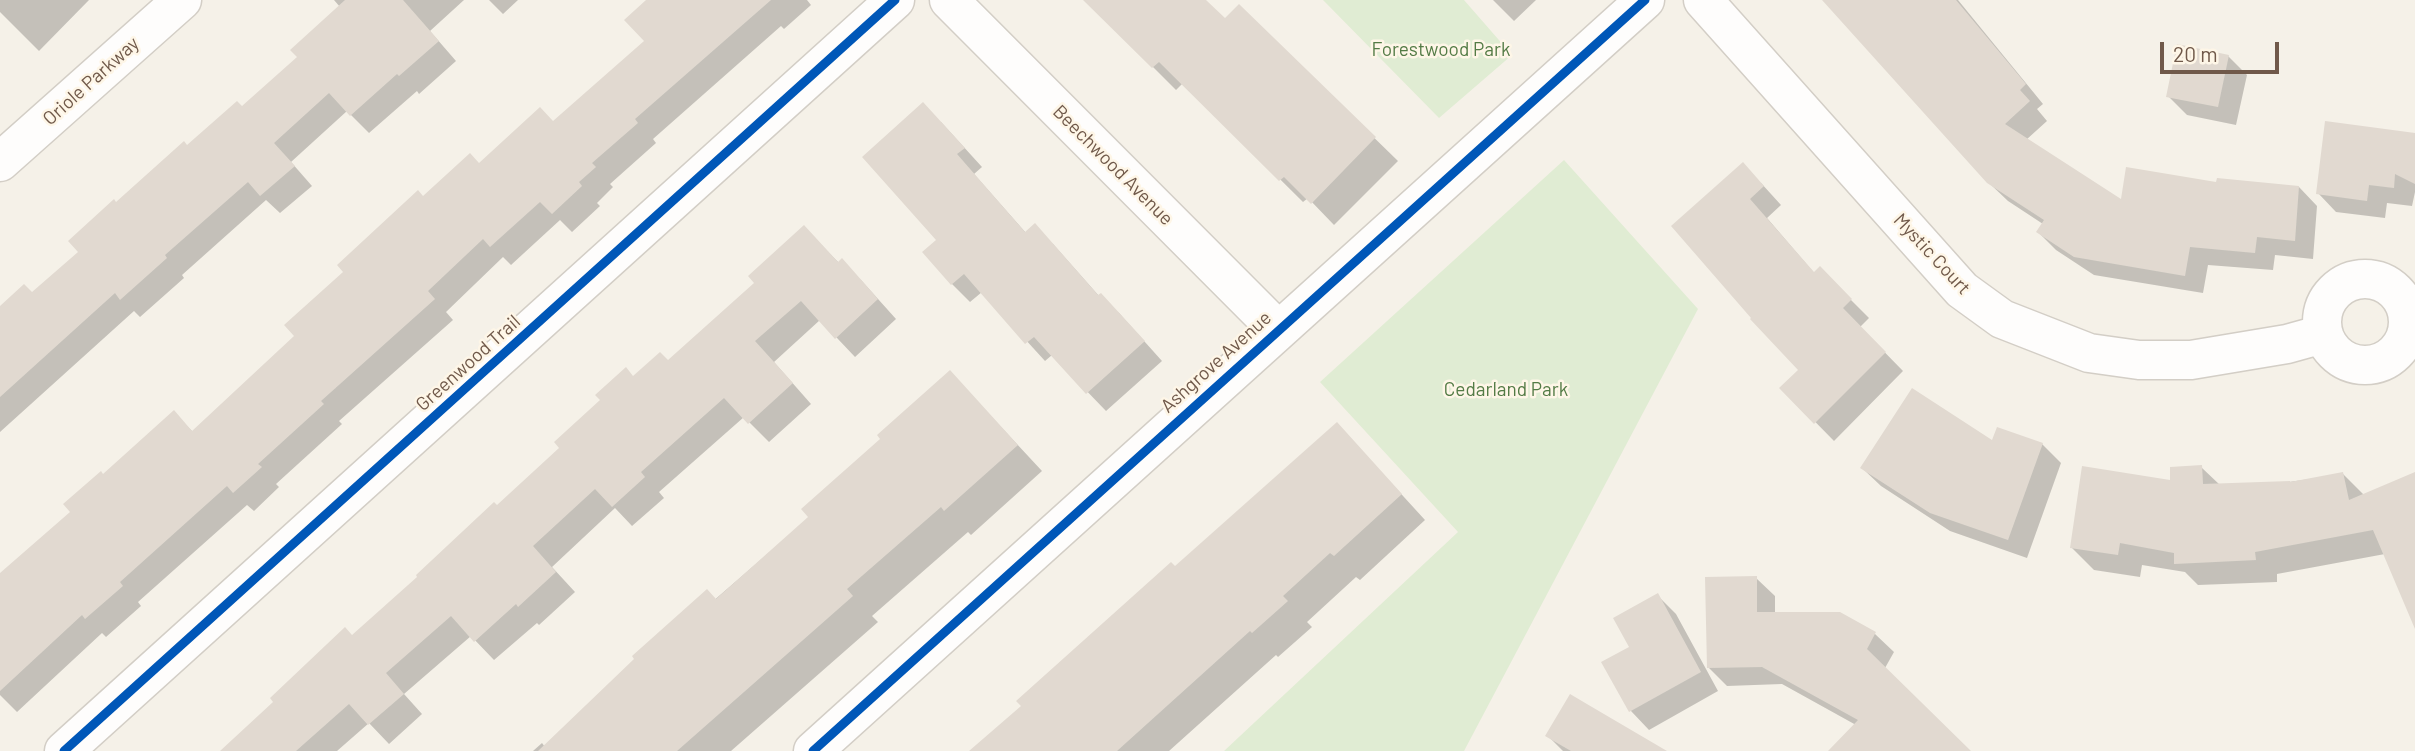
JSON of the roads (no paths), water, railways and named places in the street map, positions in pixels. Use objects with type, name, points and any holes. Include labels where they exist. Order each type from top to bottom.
[{"type":"street","name":"Oriole Parkway","points":[[0,162],[182,0]]},
{"type":"street","name":"Greenwood Trail","points":[[64,751],[895,0]]},
{"type":"street","name":"Beechwood Avenue","points":[[949,0],[1278,330]]},
{"type":"street","name":"Ashgrove Avenue","points":[[813,751],[1646,0]]},
{"type":"street","name":"Mystic Court","points":[[1703,0],[1962,290],[2002,319],[2089,353],[2139,360],[2191,360],[2287,344],[2323,334]]},
{"type":"park label","name":"Forestwood Park","points":[[1441,50]]},
{"type":"park label","name":"Cedarland Park","points":[[1506,390]]}]
